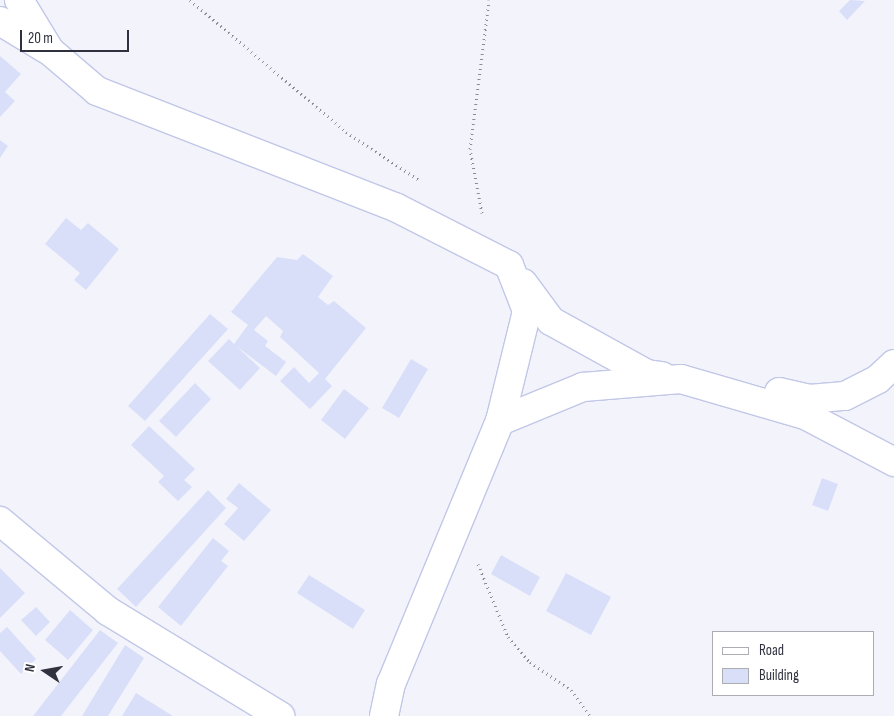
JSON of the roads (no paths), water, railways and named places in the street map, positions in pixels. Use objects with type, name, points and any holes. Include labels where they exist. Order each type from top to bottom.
[{"type":"street","points":[[19,0],[50,51]]},
{"type":"street","points":[[0,22],[50,51],[97,91],[396,208],[506,263],[550,321],[647,374],[746,385],[809,399],[845,396],[878,379],[894,364]]},
{"type":"street","points":[[384,716],[391,684],[500,421],[527,311],[506,263]]},
{"type":"street","points":[[500,421],[583,387],[681,379],[805,415],[894,462]]},
{"type":"street","points":[[0,521],[108,612],[280,716]]}]
